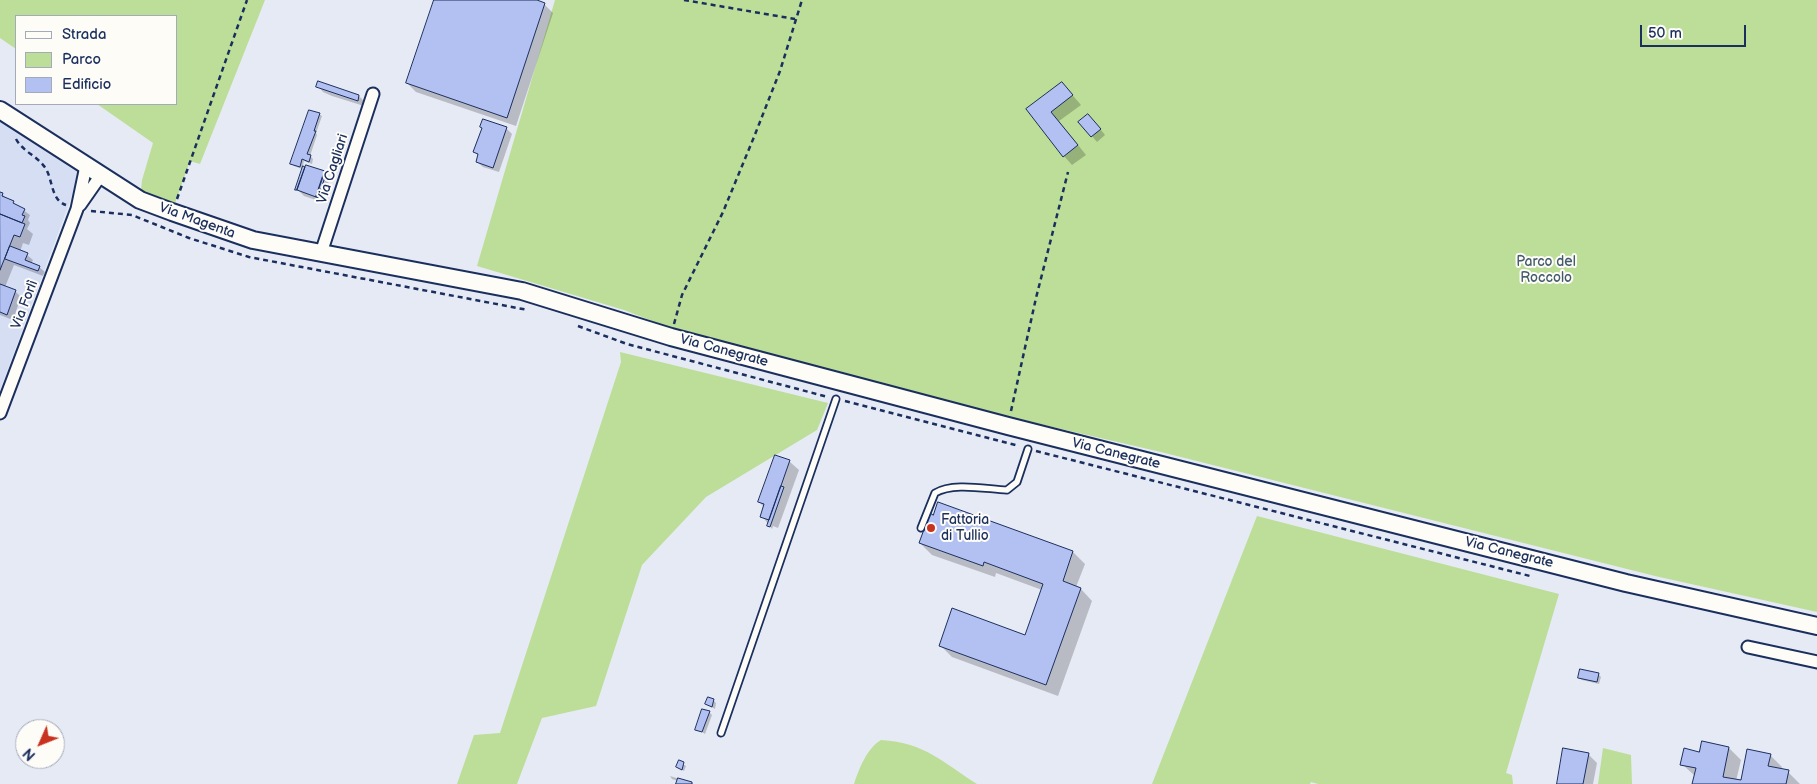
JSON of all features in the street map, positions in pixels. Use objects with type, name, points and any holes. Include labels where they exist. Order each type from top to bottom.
[{"type":"street","name":"Via Cagliari","points":[[321,253],[373,94]]},
{"type":"street","name":"Via Magenta","points":[[0,110],[140,200],[253,240],[418,272]]},
{"type":"street","name":"Via Forlì","points":[[0,413],[77,209],[86,166]]},
{"type":"street","name":"Via Forlì","points":[[77,209],[101,176]]},
{"type":"street","name":"Via Canegrate","points":[[418,272],[522,291],[670,337],[1008,426],[1616,580],[1817,626]]},
{"type":"street","points":[[1748,647],[1817,662]]},
{"type":"lane","points":[[721,733],[836,399]]},
{"type":"lane","points":[[922,528],[935,493],[940,490],[950,487],[1007,490],[1017,482],[1028,448]]},
{"type":"path","points":[[172,212],[247,0]]},
{"type":"path","points":[[684,0],[795,19]]},
{"type":"path","points":[[670,337],[682,295],[723,212],[780,71],[802,0]]},
{"type":"path","points":[[15,136],[23,149],[38,159],[47,170],[58,200],[62,204],[77,209]]},
{"type":"path","points":[[1008,426],[1036,298],[1068,172]]},
{"type":"shaded area","points":[[0,122],[80,174],[0,390]]},
{"type":"green space","points":[[0,0],[265,0],[200,164],[190,161],[172,212],[140,200],[142,180],[153,143],[98,105],[178,105],[178,15],[15,15],[15,48],[0,38]]},
{"type":"green space","name":"Parco del Roccolo","points":[[555,0],[1817,0],[1817,612],[1655,576],[1161,452],[979,410],[673,329],[624,310],[477,266]]},
{"type":"green space","points":[[620,352],[828,403],[817,430],[706,497],[642,565],[596,706],[542,718],[517,784],[457,784],[474,735],[500,733],[621,362]]},
{"type":"green space","points":[[1257,516],[1559,594],[1506,773],[1512,775],[1513,784],[1318,784],[1311,782],[1310,784],[1152,784]]},
{"type":"green space","points":[[881,740],[922,749],[977,784],[854,784],[868,753]]},
{"type":"green space","points":[[1603,748],[1631,755],[1632,784],[1598,784]]},
{"type":"building","points":[[434,0],[537,0],[545,3],[507,118],[406,83]]},
{"type":"building","points":[[318,81],[359,95],[358,101],[316,87]]},
{"type":"building","points":[[1062,82],[1073,95],[1051,112],[1078,145],[1063,157],[1026,109]]},
{"type":"building","points":[[309,110],[320,113],[314,131],[316,131],[307,154],[311,155],[309,162],[302,159],[300,167],[290,164]]},
{"type":"building","points":[[1088,114],[1101,129],[1091,137],[1078,122]]},
{"type":"building","points":[[483,119],[507,127],[493,168],[476,162],[478,154],[473,152],[482,128],[480,127]]},
{"type":"building","points":[[306,165],[325,171],[316,197],[297,190]]},
{"type":"building","points":[[303,166],[305,167],[297,190],[295,190]]},
{"type":"building","points":[[324,173],[326,174],[318,198],[316,197]]},
{"type":"building","points":[[0,192],[3,193],[2,196],[14,201],[13,203],[25,209],[22,215],[25,216],[22,223],[0,214]]},
{"type":"building","points":[[0,214],[25,224],[20,237],[14,235],[0,270]]},
{"type":"building","points":[[10,246],[28,253],[25,260],[40,266],[38,271],[5,259]]},
{"type":"building","points":[[0,284],[16,290],[7,315],[0,312]]},
{"type":"building","points":[[775,455],[790,460],[769,520],[760,517],[764,504],[758,502]]},
{"type":"building","points":[[781,486],[784,487],[770,527],[767,526]]},
{"type":"building","points":[[938,502],[1073,551],[1063,581],[1081,588],[1046,685],[939,646],[952,608],[1025,635],[1043,584],[984,562],[983,566],[919,543],[930,513],[933,515]]},
{"type":"building","points":[[1580,669],[1599,673],[1597,682],[1578,678]]},
{"type":"building","points":[[708,697],[714,699],[712,707],[705,704]]},
{"type":"building","points":[[702,709],[710,711],[702,732],[695,730]]},
{"type":"building","points":[[1702,741],[1729,747],[1723,777],[1741,780],[1747,749],[1771,754],[1768,766],[1789,770],[1786,784],[1692,784],[1696,768],[1680,765],[1684,748],[1699,752]]},
{"type":"building","points":[[1563,748],[1589,753],[1583,784],[1557,784]]},
{"type":"building","points":[[679,760],[684,762],[682,770],[676,767]]},
{"type":"building","points":[[678,778],[692,782],[692,784],[676,784]]},
{"type":"place","name":"Fattoria di Tullio","points":[[931,528]]}]
